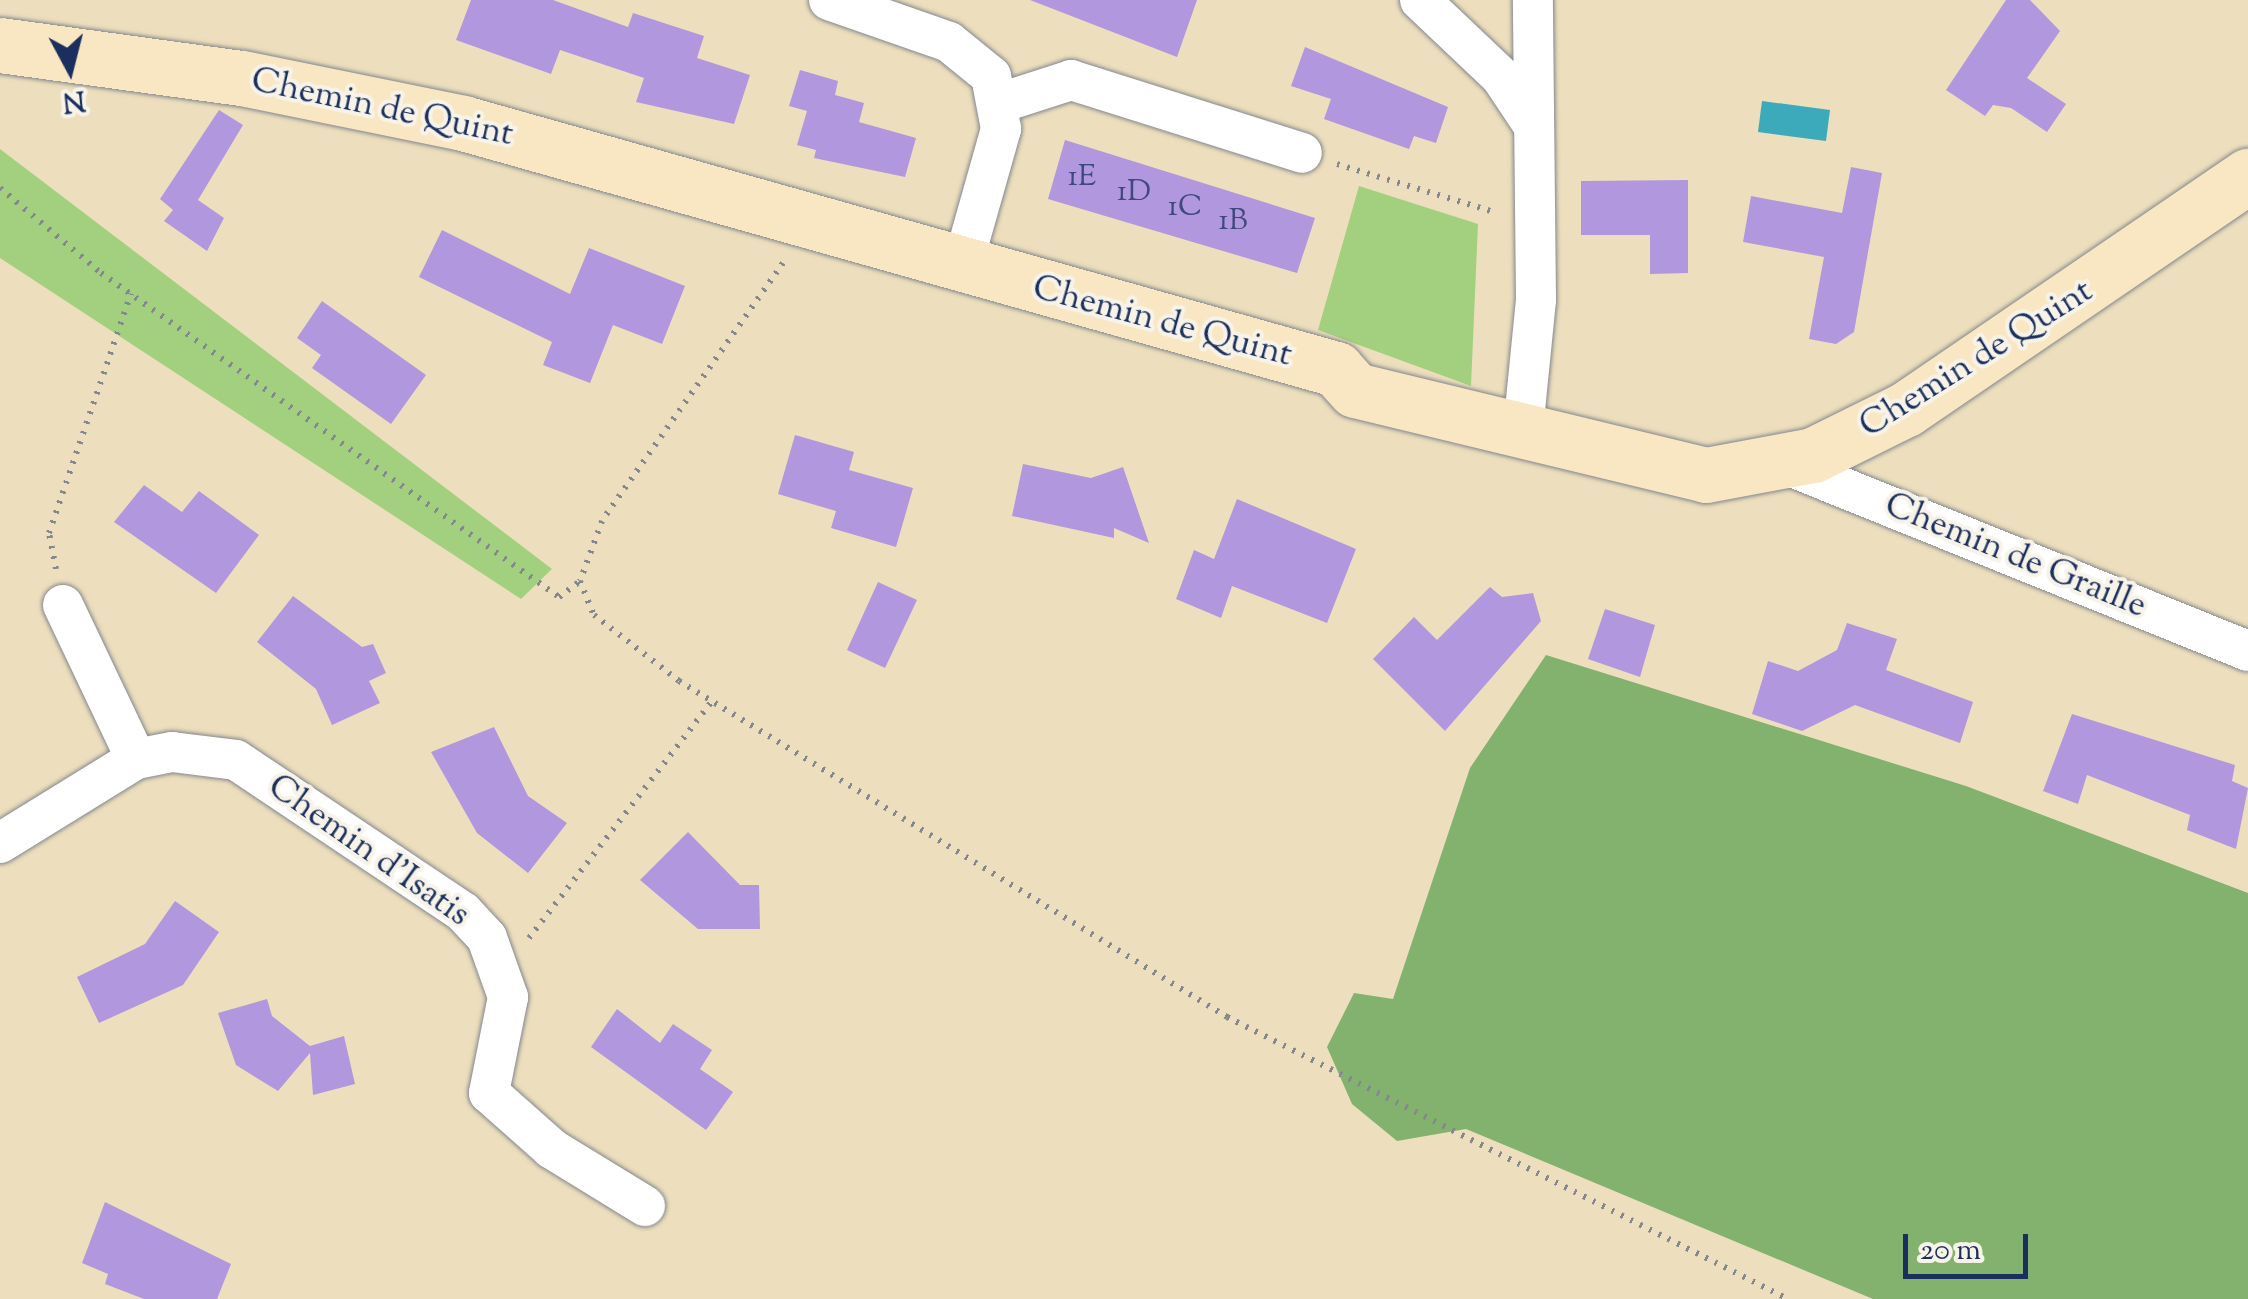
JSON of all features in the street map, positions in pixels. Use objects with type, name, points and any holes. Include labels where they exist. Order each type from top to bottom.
[{"type":"street","points":[[829,0],[972,54],[1000,102],[994,163],[962,266]]},
{"type":"street","points":[[1420,0],[1501,77],[1533,125]]},
{"type":"street","points":[[1524,430],[1535,225],[1533,0]]},
{"type":"street","name":"Chemin de Quint","points":[[0,44],[204,71],[446,119],[1336,370],[1355,390],[1524,430],[1664,470],[1741,474],[1848,441],[1980,364],[2248,176]]},
{"type":"street","points":[[1000,102],[1071,80],[1302,153]]},
{"type":"street","name":"Chemin de Graille","points":[[1782,464],[2248,652]]},
{"type":"street","points":[[63,606],[136,760]]},
{"type":"street","name":"Chemin d'Isatis","points":[[0,842],[136,760],[172,752],[236,760],[462,912],[504,970]]},
{"type":"street","points":[[504,970],[490,1093],[552,1149],[645,1206]]},
{"type":"path","points":[[1302,153],[1535,225]]},
{"type":"path","points":[[0,188],[132,294],[559,598],[580,582],[602,521],[811,223]]},
{"type":"path","points":[[63,606],[50,533],[132,294]]},
{"type":"path","points":[[580,582],[594,615],[712,702],[1227,1017],[1788,1299]]},
{"type":"path","points":[[504,970],[712,702]]},
{"type":"green space","points":[[0,149],[552,569],[521,599],[0,258]]},
{"type":"green space","points":[[1359,186],[1478,224],[1471,386],[1318,330]]},
{"type":"green space","points":[[1546,655],[1966,786],[2248,893],[2248,1299],[1873,1299],[1466,1129],[1397,1141],[1352,1104],[1327,1047],[1354,993],[1393,999],[1470,768]]},
{"type":"water","points":[[1762,101],[1830,110],[1826,141],[1758,132]]},
{"type":"building","points":[[471,0],[553,0],[628,27],[633,13],[704,36],[697,58],[750,75],[734,124],[636,102],[644,78],[560,50],[551,74],[456,40]]},
{"type":"building","points":[[1030,0],[1197,0],[1177,57]]},
{"type":"building","points":[[2006,0],[2030,0],[2060,31],[2027,78],[2066,104],[2047,132],[2011,108],[1993,105],[1985,116],[1946,90]]},
{"type":"building","points":[[1305,47],[1448,107],[1436,143],[1414,136],[1409,149],[1324,119],[1331,99],[1291,86]]},
{"type":"building","points":[[800,70],[838,81],[835,95],[864,103],[859,122],[916,138],[905,177],[814,158],[816,150],[797,145],[807,111],[789,106]]},
{"type":"building","points":[[219,110],[243,125],[198,200],[224,218],[207,251],[164,221],[173,210],[160,199]]},
{"type":"building","points":[[1065,140],[1315,218],[1297,273],[1048,199]]},
{"type":"building","points":[[1851,167],[1882,173],[1854,332],[1836,344],[1809,339],[1824,257],[1743,242],[1751,196],[1842,213]]},
{"type":"building","points":[[1688,180],[1688,273],[1650,274],[1650,235],[1581,235],[1581,181]]},
{"type":"building","points":[[442,230],[570,294],[589,248],[685,286],[662,344],[613,325],[590,383],[543,365],[552,342],[419,277]]},
{"type":"building","points":[[322,301],[426,375],[391,424],[312,368],[321,355],[297,338]]},
{"type":"building","points":[[795,435],[854,452],[849,470],[913,488],[896,547],[831,528],[836,511],[778,494]]},
{"type":"building","points":[[1023,464],[1091,478],[1123,467],[1149,543],[1114,528],[1114,538],[1012,516]]},
{"type":"building","points":[[144,485],[182,512],[199,491],[259,535],[216,593],[114,522]]},
{"type":"building","points":[[1237,499],[1356,549],[1327,623],[1232,586],[1221,618],[1176,599],[1194,550],[1214,559]]},
{"type":"building","points":[[878,582],[917,600],[885,668],[847,650]]},
{"type":"building","points":[[1490,587],[1502,597],[1533,593],[1541,621],[1445,731],[1373,659],[1414,617],[1437,640]]},
{"type":"building","points":[[293,596],[362,647],[373,644],[386,673],[369,681],[380,703],[332,725],[316,689],[257,642]]},
{"type":"building","points":[[1605,609],[1655,625],[1640,677],[1588,659]]},
{"type":"building","points":[[1847,623],[1897,639],[1886,670],[1973,702],[1960,743],[1855,705],[1802,731],[1752,714],[1768,661],[1798,671],[1837,650]]},
{"type":"building","points":[[2072,714],[2235,765],[2232,781],[2248,788],[2236,849],[2187,830],[2190,815],[2087,775],[2078,804],[2043,791]]},
{"type":"building","points":[[494,727],[528,796],[567,823],[528,873],[477,833],[431,752]]},
{"type":"building","points":[[688,832],[740,885],[759,885],[760,929],[698,929],[640,880]]},
{"type":"building","points":[[175,901],[219,932],[183,985],[99,1023],[77,977],[145,944]]},
{"type":"building","points":[[267,999],[272,1016],[310,1046],[344,1036],[355,1084],[313,1095],[310,1053],[278,1091],[236,1065],[218,1013]]},
{"type":"building","points":[[617,1009],[660,1043],[673,1024],[712,1050],[700,1069],[733,1092],[706,1130],[591,1047]]},
{"type":"building","points":[[105,1202],[231,1264],[217,1299],[144,1299],[105,1284],[108,1274],[82,1263]]}]
